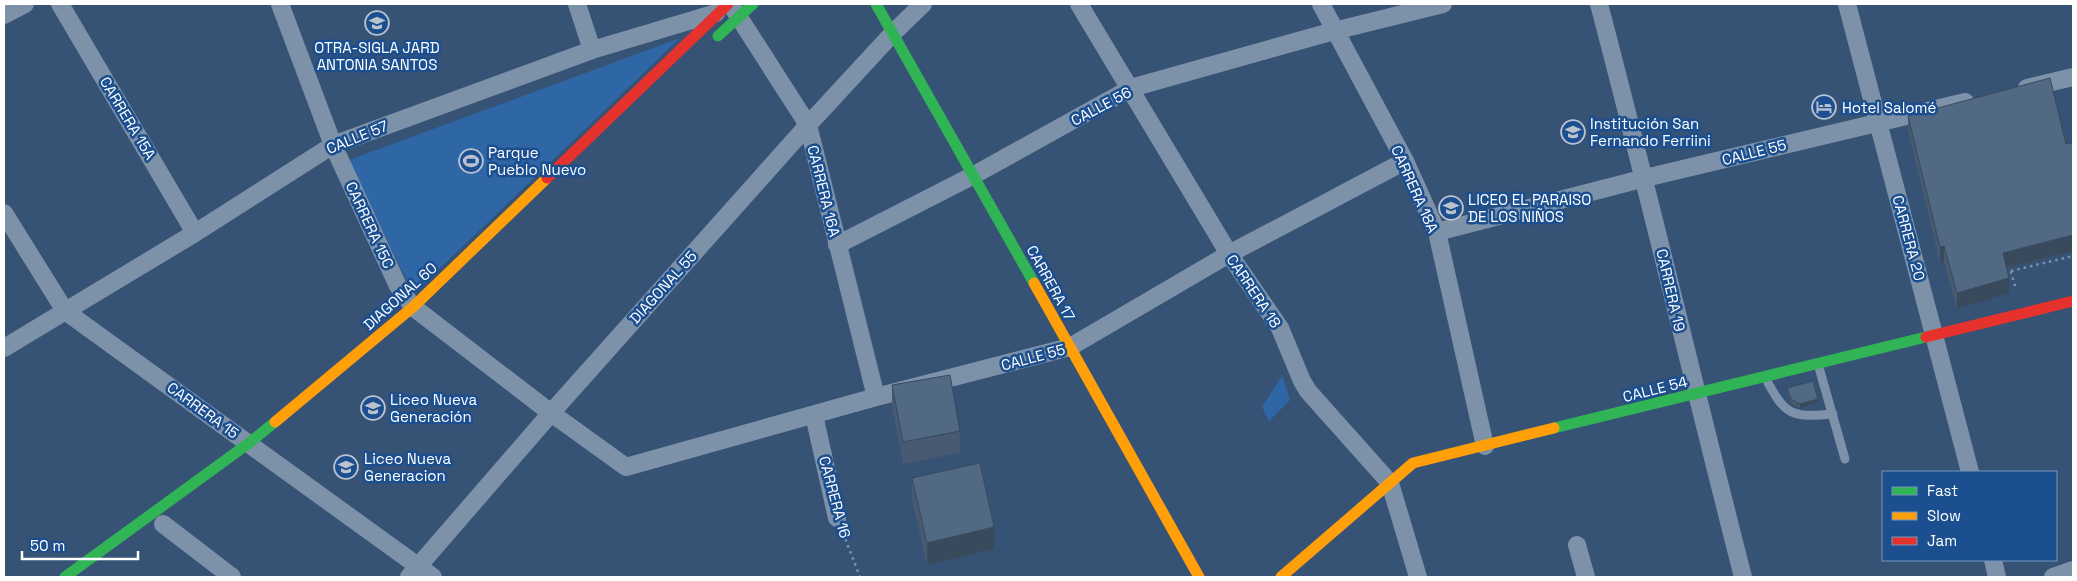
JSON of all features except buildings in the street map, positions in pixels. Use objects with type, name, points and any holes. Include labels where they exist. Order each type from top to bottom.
[{"type":"street","points":[[4,15],[25,4]]},
{"type":"street","name":"CARRERA 15A","points":[[60,4],[195,233]]},
{"type":"street","name":"CARRERA 15C","points":[[280,4],[333,145],[398,286],[421,313],[550,413],[626,467]]},
{"type":"street","points":[[577,4],[592,50]]},
{"type":"street","name":"DIAGONAL 60","points":[[244,462],[254,447],[421,313],[729,9],[753,4]]},
{"type":"street","name":"CARRERA 17","points":[[876,4],[974,175],[1198,577]]},
{"type":"street","name":"DIAGONAL 55","points":[[420,574],[550,413],[808,125],[893,33],[923,4]]},
{"type":"street","name":"CARRERA 18","points":[[1079,4],[1229,254],[1280,328],[1308,391],[1390,483],[1418,577]]},
{"type":"street","name":"CARRERA 18A","points":[[1321,4],[1405,161],[1437,232],[1485,446]]},
{"type":"street","name":"CALLE 56","points":[[837,245],[974,175],[1131,88],[1334,31],[1443,4]]},
{"type":"street","name":"CARRERA 19","points":[[1599,4],[1645,178],[1696,394],[1743,577]]},
{"type":"street","name":"CARRERA 20","points":[[1847,4],[1970,471]]},
{"type":"street","name":"CALLE 57","points":[[4,348],[195,233],[333,145],[592,50],[729,9]]},
{"type":"street","name":"DIAGONAL 60","points":[[711,43],[729,9]]},
{"type":"street","name":"CARRERA 16A","points":[[729,9],[808,125],[876,397]]},
{"type":"street","points":[[2008,92],[2073,77]]},
{"type":"street","name":"CALLE 55","points":[[1437,232],[1645,178],[1980,98]]},
{"type":"street","name":"CALLE 55","points":[[626,467],[876,397],[1070,347],[1229,254],[1405,161]]},
{"type":"street","name":"CARRERA 15","points":[[4,213],[65,311],[254,447],[420,574]]},
{"type":"street","name":"CALLE 54","points":[[1280,577],[1413,463],[2073,301]]},
{"type":"street","name":"DIAGONAL 60","points":[[65,577],[311,407]]},
{"type":"street","name":"CARRERA 16","points":[[814,415],[837,518]]},
{"type":"street","points":[[162,524],[232,577]]},
{"type":"street","points":[[1577,545],[1586,577]]},
{"type":"street","points":[[1993,561],[1997,577]]},
{"type":"street","points":[[2054,577],[2073,570]]},
{"type":"lane","points":[[1818,364],[1845,459]]},
{"type":"lane","points":[[1765,377],[1780,404],[1793,413],[1816,416],[1832,414]]},
{"type":"path","points":[[2011,272],[2073,256]]},
{"type":"path","points":[[2007,258],[2014,286]]},
{"type":"path","name":"CARRERA 16","points":[[837,518],[860,577]]},
{"type":"shaded area","name":"Parque Pueblo Nuevo","points":[[680,38],[413,294],[349,160]]},
{"type":"shaded area","points":[[1282,376],[1290,400],[1269,421],[1262,407]]},
{"type":"traffic: fast","points":[[718,36],[753,4]]},
{"type":"traffic: fast","points":[[876,4],[1034,283]]},
{"type":"traffic: fast","points":[[1554,428],[1926,337]]},
{"type":"traffic: fast","points":[[65,577],[275,422]]},
{"type":"traffic: slow","points":[[275,422],[413,307],[547,178]]},
{"type":"traffic: slow","points":[[1034,283],[1199,577]]},
{"type":"traffic: slow","points":[[1281,577],[1413,463],[1554,428]]},
{"type":"traffic: jam","points":[[547,178],[728,4]]},
{"type":"traffic: jam","points":[[1926,337],[2073,301]]},
{"type":"place","name":"OTRA-SIGLA JARD ANTONIA SANTOS","points":[[377,23]]},
{"type":"place","name":"Hotel Salomé","points":[[1824,107]]},
{"type":"place","name":"Institución San Fernando Ferriini","points":[[1573,132]]},
{"type":"place","name":"Parque Pueblo Nuevo","points":[[471,161]]},
{"type":"place","name":"LICEO EL PARAISO DE LOS NIÑOS","points":[[1451,208]]},
{"type":"place","name":"Liceo Nueva Generación","points":[[373,408]]},
{"type":"place","name":"Liceo Nueva Generacion","points":[[346,467]]}]
